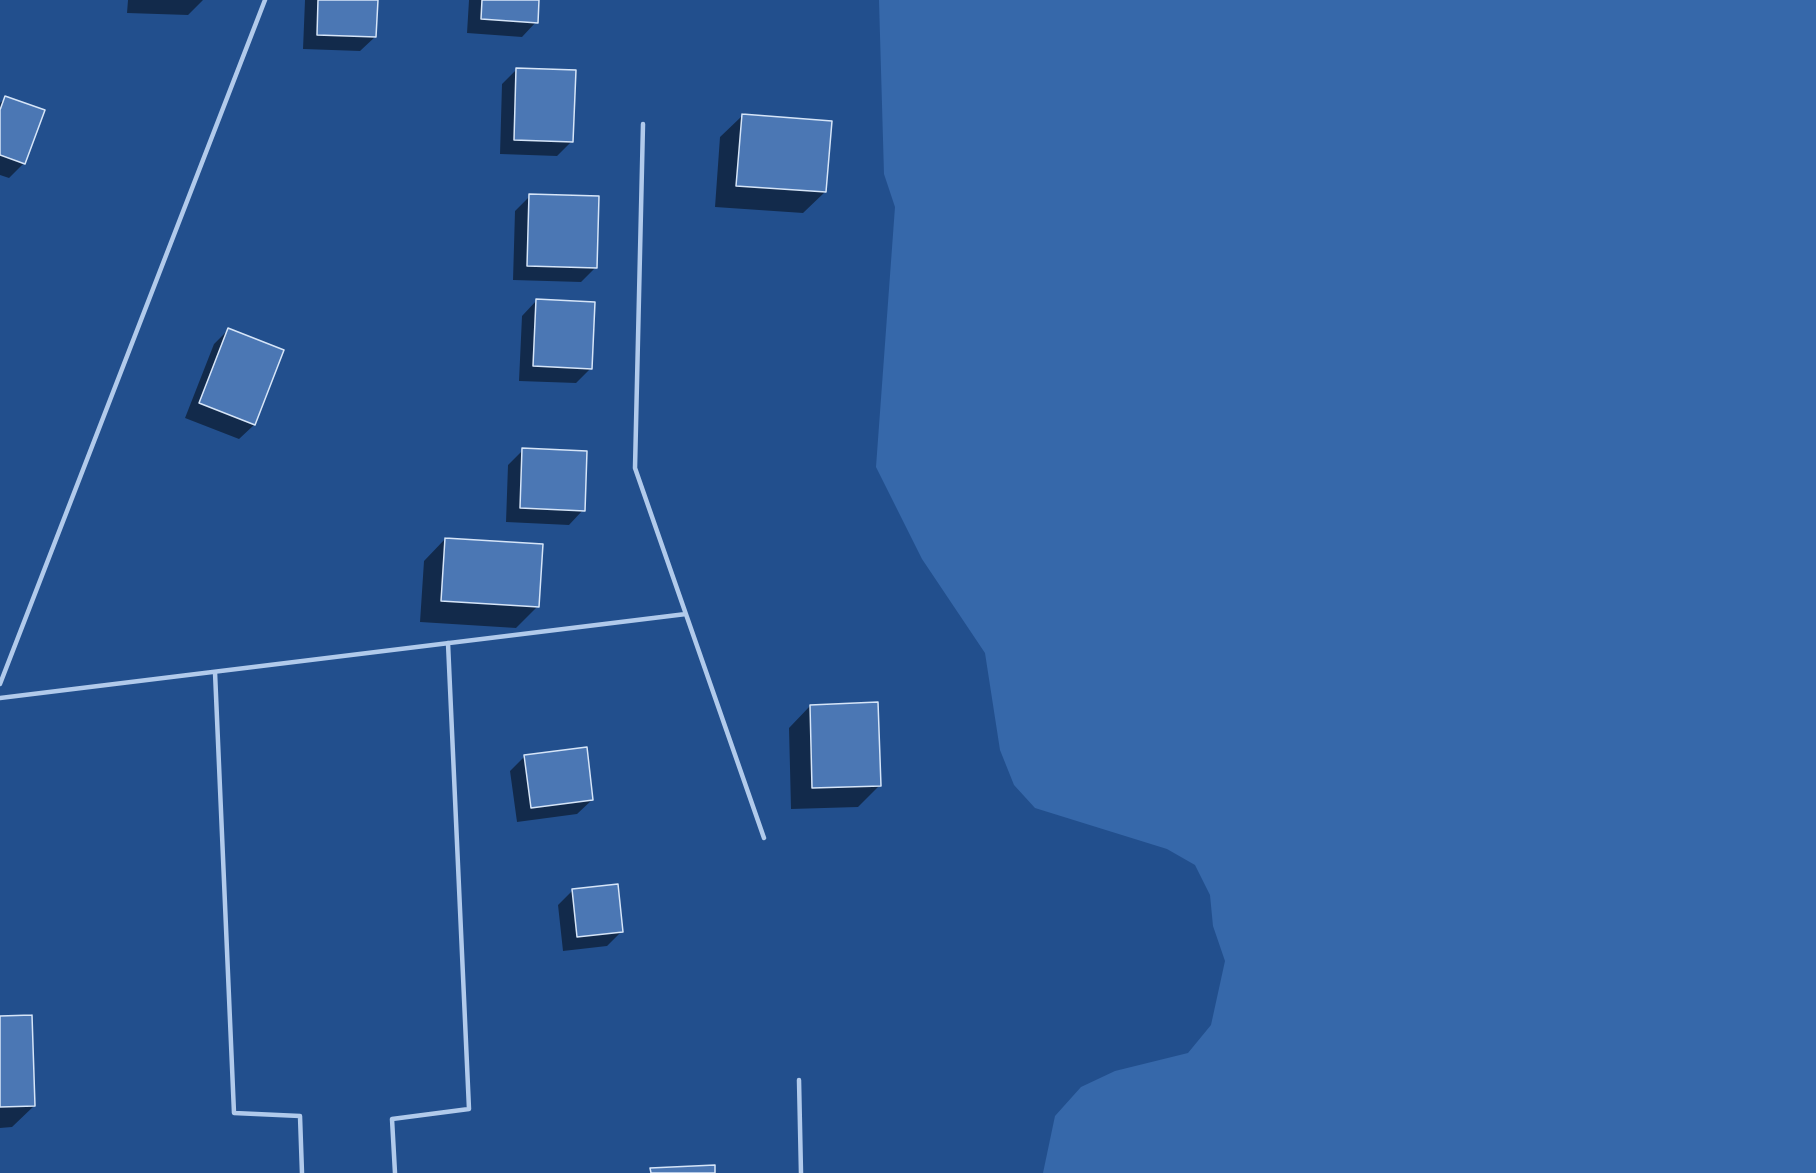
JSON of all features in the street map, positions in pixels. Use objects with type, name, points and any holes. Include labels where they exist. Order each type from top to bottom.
[{"type":"lane","points":[[0,684],[265,0]]},
{"type":"lane","points":[[643,124],[635,468],[764,838]]},
{"type":"lane","points":[[0,698],[686,614]]},
{"type":"lane","points":[[395,1173],[392,1119],[469,1109],[448,643]]},
{"type":"lane","points":[[215,672],[234,1113],[300,1116],[303,1173]]},
{"type":"lane","points":[[799,1080],[801,1173]]},
{"type":"shaded area","points":[[879,0],[1816,0],[1816,1173],[1043,1173],[1055,1116],[1081,1087],[1115,1071],[1188,1053],[1211,1025],[1225,961],[1213,926],[1210,895],[1195,865],[1167,849],[1035,808],[1014,785],[1000,750],[985,653],[922,559],[876,467],[895,207],[884,174]]},
{"type":"building","points":[[318,0],[378,0],[376,37],[317,35]]},
{"type":"building","points":[[482,0],[539,0],[538,23],[481,19]]},
{"type":"building","points":[[516,68],[576,70],[573,142],[514,140]]},
{"type":"building","points":[[5,96],[45,110],[25,164],[0,155],[0,110]]},
{"type":"building","points":[[742,114],[832,121],[826,192],[736,186]]},
{"type":"building","points":[[529,194],[599,196],[597,268],[527,266]]},
{"type":"building","points":[[536,299],[595,302],[592,369],[533,366]]},
{"type":"building","points":[[228,328],[284,350],[255,425],[199,403]]},
{"type":"building","points":[[522,448],[587,451],[585,511],[520,508]]},
{"type":"building","points":[[445,538],[543,544],[539,607],[441,601]]},
{"type":"building","points":[[878,702],[881,786],[812,788],[810,705]]},
{"type":"building","points":[[587,747],[593,800],[531,808],[524,755]]},
{"type":"building","points":[[618,884],[623,932],[577,937],[572,889]]},
{"type":"building","points":[[32,1015],[35,1106],[0,1107],[0,1016]]},
{"type":"building","points":[[715,1165],[715,1173],[651,1173],[650,1168]]}]
